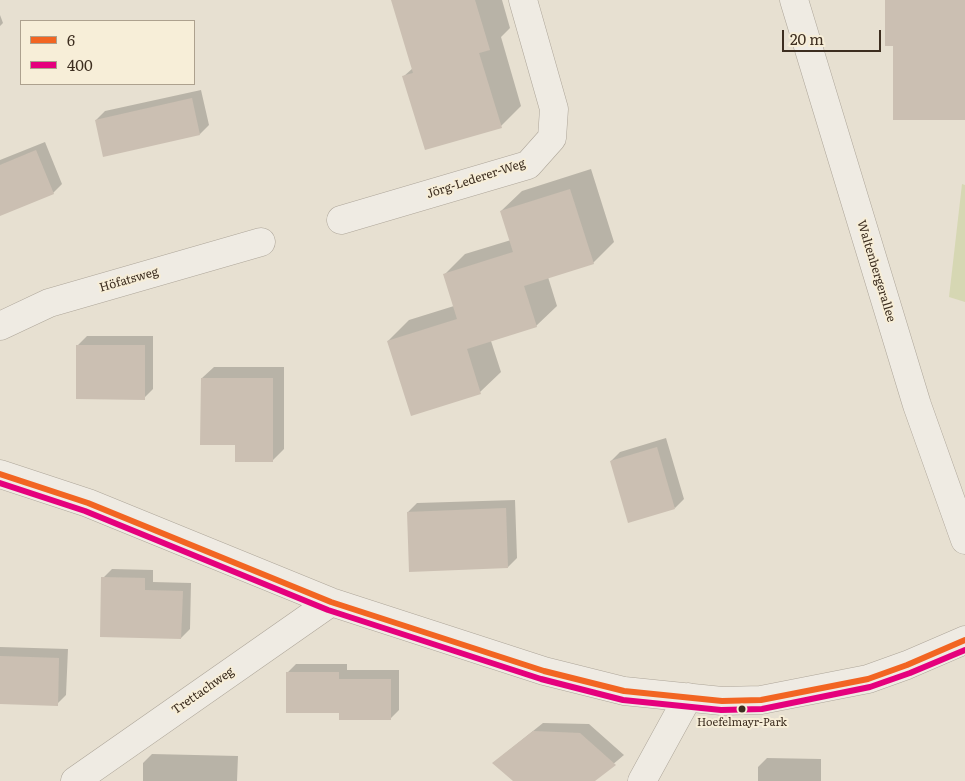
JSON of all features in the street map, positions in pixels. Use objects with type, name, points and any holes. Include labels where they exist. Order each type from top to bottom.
[{"type":"street","name":"Jörg-Lederer-Weg","points":[[341,220],[528,165],[552,138],[554,109],[523,0]]},
{"type":"street","name":"Waltenbergerallee","points":[[794,0],[917,405],[965,540]]},
{"type":"street","name":"Höfatsweg","points":[[0,326],[50,303],[262,242]]},
{"type":"street","points":[[0,474],[88,503],[331,602],[567,677],[624,691],[722,701],[761,700],[868,679],[965,640]]},
{"type":"street","name":"Trettachweg","points":[[75,781],[331,602]]},
{"type":"street","points":[[642,781],[688,697]]},
{"type":"green space","points":[[962,184],[965,185],[965,302],[949,297]]},
{"type":"building","points":[[391,0],[475,0],[490,50],[479,53],[502,128],[425,150],[402,76],[413,73]]},
{"type":"building","points":[[885,0],[965,0],[965,120],[893,120],[893,46],[885,46]]},
{"type":"building","points":[[192,98],[200,135],[103,157],[95,120]]},
{"type":"building","points":[[36,150],[54,194],[0,216],[0,165]]},
{"type":"building","points":[[570,189],[594,264],[524,286],[537,327],[467,349],[481,394],[411,416],[387,341],[457,319],[443,274],[513,252],[500,211]]},
{"type":"building","points":[[76,345],[145,345],[145,400],[76,399]]},
{"type":"building","points":[[201,378],[273,378],[273,462],[235,462],[235,445],[200,445]]},
{"type":"building","points":[[657,447],[675,509],[628,523],[610,461]]},
{"type":"building","points":[[506,508],[508,568],[409,572],[407,512]]},
{"type":"building","points":[[101,577],[145,578],[145,590],[183,591],[181,639],[100,637]]},
{"type":"building","points":[[0,656],[59,658],[58,706],[0,704]]},
{"type":"building","points":[[286,672],[339,672],[339,679],[391,679],[391,720],[339,720],[339,713],[286,713]]},
{"type":"building","points":[[533,731],[580,733],[616,765],[595,781],[513,781],[492,763]]},
{"type":"transit line","name":"6","points":[[0,474],[88,503],[331,602],[544,671],[624,691],[722,701],[761,700],[868,679],[907,665],[965,640]]},
{"type":"transit line","name":"400","points":[[0,483],[85,511],[328,610],[541,679],[623,700],[721,710],[762,709],[870,687],[965,650]]},
{"type":"place","name":"Hoefelmayr-Park","points":[[742,709]]}]
